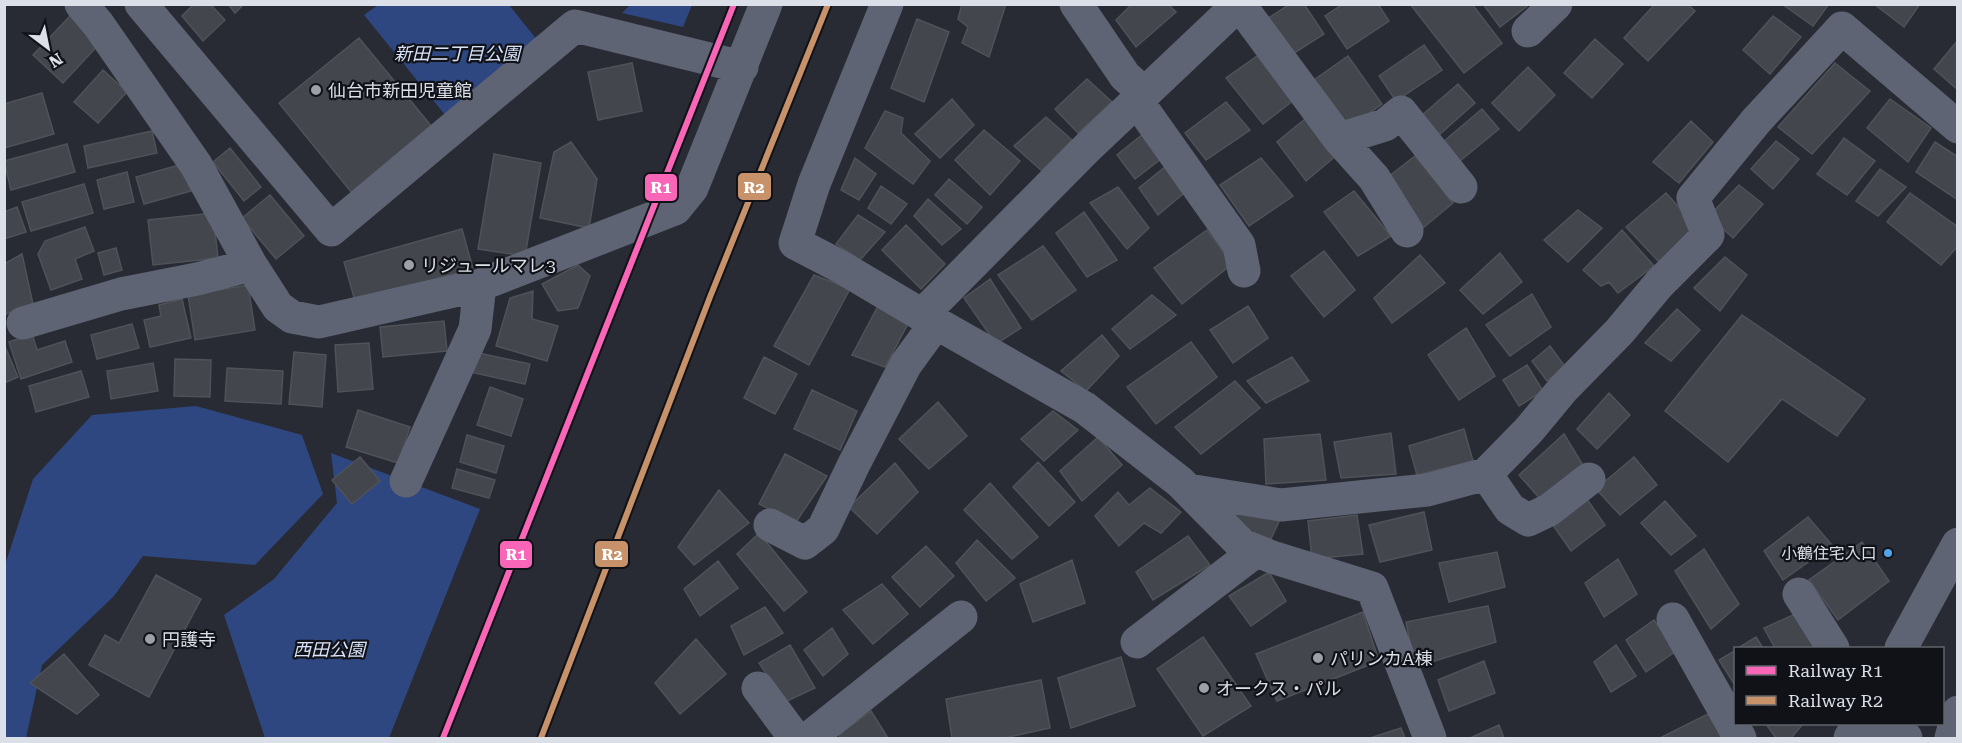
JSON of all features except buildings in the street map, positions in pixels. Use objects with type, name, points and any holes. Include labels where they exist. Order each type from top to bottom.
[{"type":"main road","points":[[1902,647],[1958,544]]},
{"type":"street","points":[[81,4],[98,24],[196,165],[251,265],[278,307],[292,317],[319,322],[480,285],[675,209],[692,188],[766,4]]},
{"type":"street","points":[[141,4],[331,230],[575,26],[742,67]]},
{"type":"street","points":[[888,4],[814,184],[795,243],[841,267],[1085,408],[1172,476],[1242,545],[1372,588],[1430,738]]},
{"type":"street","points":[[1076,4],[1239,245],[1244,271]]},
{"type":"street","points":[[770,525],[805,543],[823,529],[929,319],[1088,147],[1239,4],[1339,139],[1374,178],[1407,231]]},
{"type":"street","points":[[1528,31],[1556,4]]},
{"type":"street","points":[[1188,490],[1281,505],[1427,490],[1486,474],[1529,430],[1563,389],[1619,332],[1659,284],[1708,235],[1693,198],[1846,16],[1958,127]]},
{"type":"street","points":[[1339,139],[1384,125],[1401,112],[1461,187]]},
{"type":"street","points":[[22,323],[121,294],[197,279],[251,265]]},
{"type":"street","points":[[406,481],[475,329],[480,285]]},
{"type":"street","points":[[1486,474],[1510,509],[1528,520],[1549,510],[1589,479]]},
{"type":"street","points":[[1137,642],[1256,551]]},
{"type":"street","points":[[1798,594],[1832,647]]},
{"type":"street","points":[[809,738],[961,617]]},
{"type":"street","points":[[1673,619],[1740,738]]},
{"type":"street","points":[[758,688],[795,738]]},
{"type":"street","points":[[1951,738],[1958,712]]},
{"type":"street","points":[[1883,725],[1906,738]]},
{"type":"green space","name":"新田二丁目公園","points":[[378,5],[509,5],[542,46],[450,121],[364,15]]},
{"type":"green space","points":[[630,5],[692,5],[683,27],[622,13]]},
{"type":"green space","points":[[196,406],[302,435],[323,494],[255,565],[143,556],[114,596],[42,665],[26,738],[5,738],[5,565],[33,479],[92,415]]},
{"type":"green space","name":"西田公園","points":[[331,453],[480,509],[389,738],[265,738],[224,615],[274,579],[337,503]]},
{"type":"rail line","name":"R1","points":[[443,738],[734,4]]},
{"type":"rail line","name":"R2","points":[[541,738],[710,297],[828,4]]},
{"type":"place","name":"仙台市新田児童館","points":[[316,90]]},
{"type":"place","name":"リジュールマレ3","points":[[409,265]]},
{"type":"place","name":"小鶴住宅入口","points":[[1888,553]]},
{"type":"place","name":"円護寺","points":[[150,639]]},
{"type":"place","name":"パリンカA棟","points":[[1318,658]]},
{"type":"place","name":"オークス・パル","points":[[1204,688]]}]
